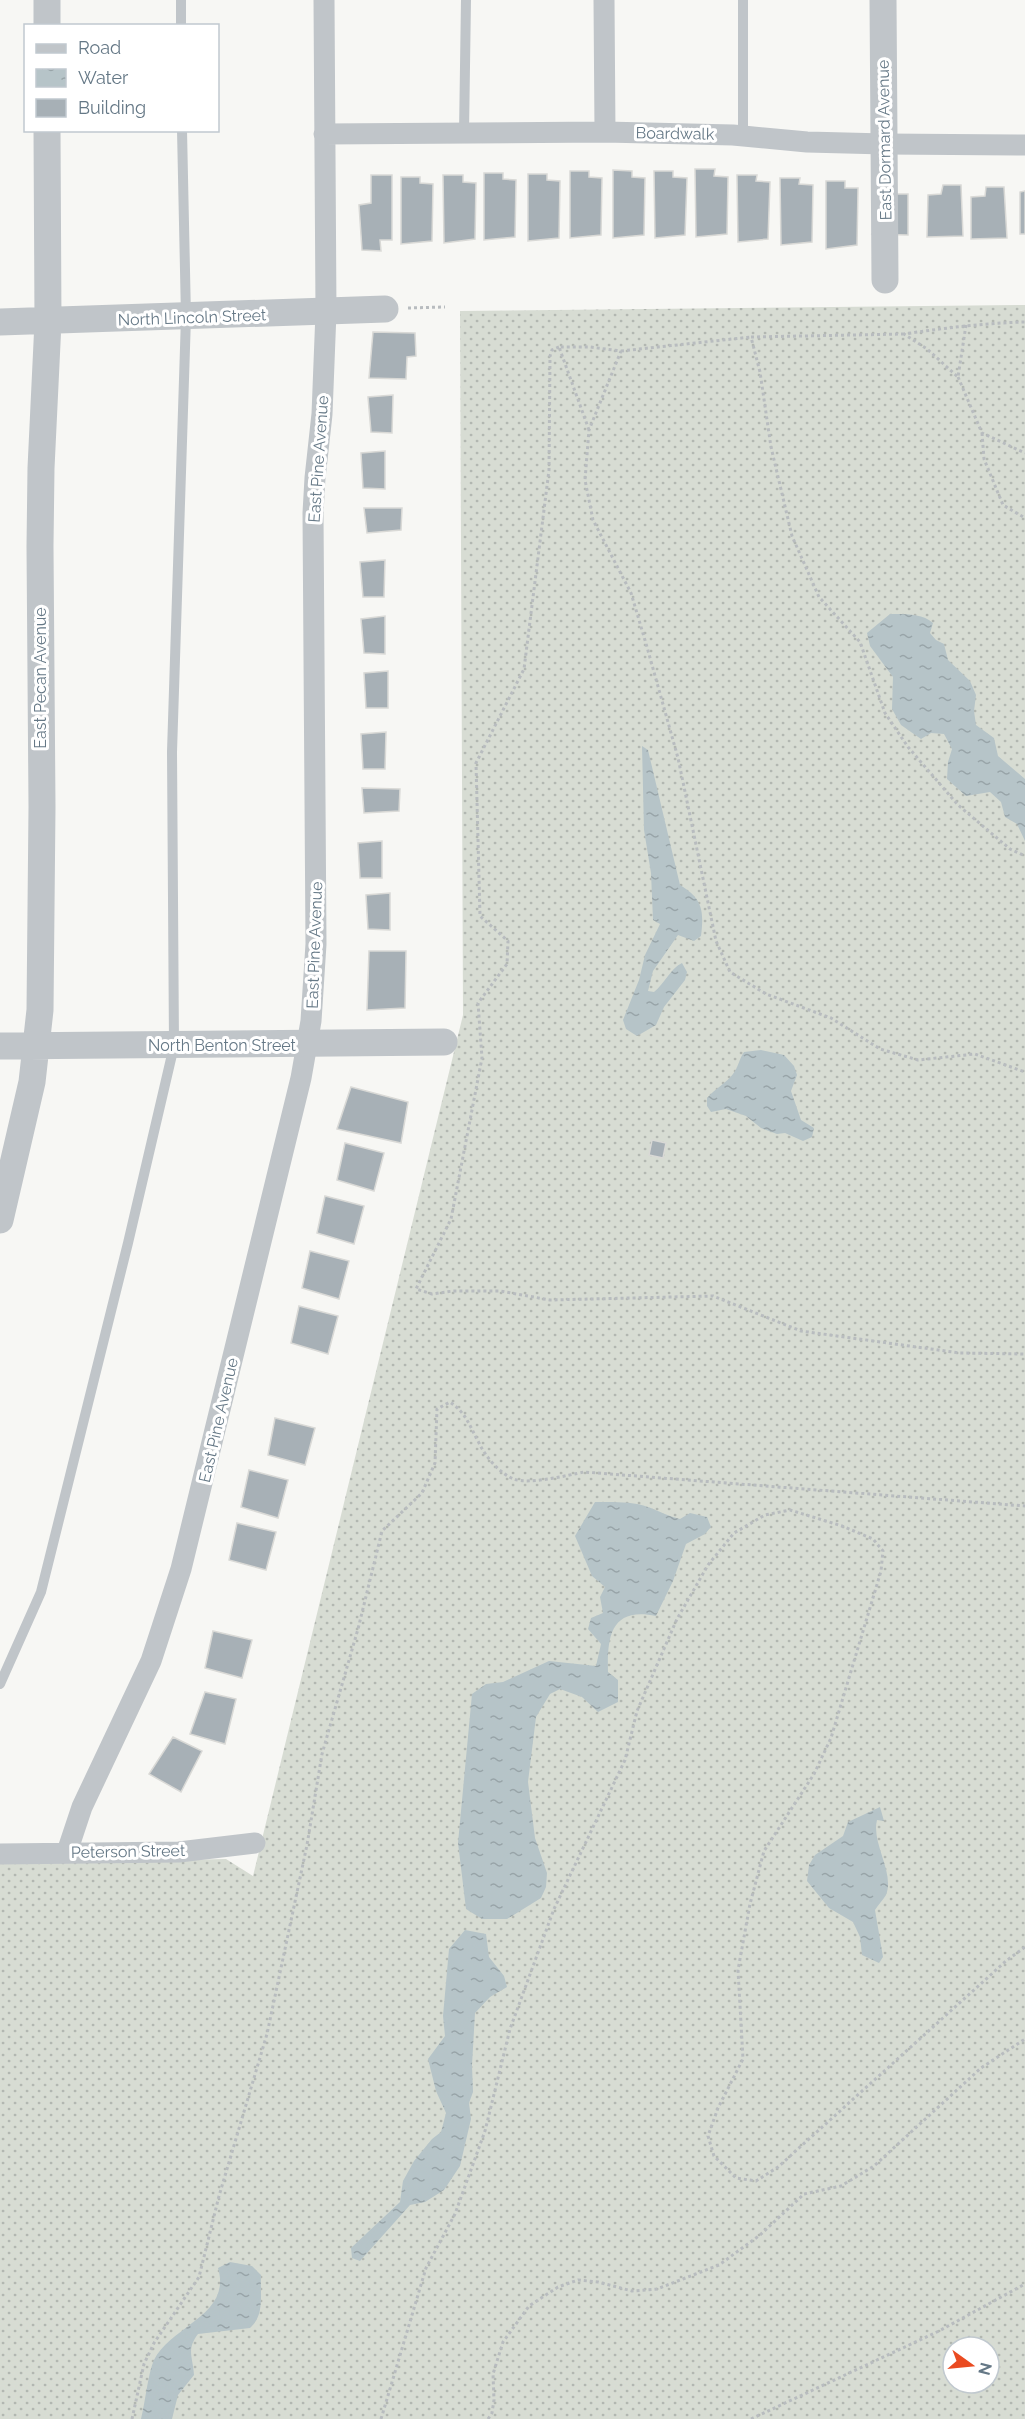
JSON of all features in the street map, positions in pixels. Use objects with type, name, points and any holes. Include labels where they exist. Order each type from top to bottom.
[{"type":"street","points":[[47,0],[47,24]]},
{"type":"street","name":"East Pine Avenue","points":[[67,1852],[82,1807],[151,1660],[182,1569],[301,1078],[311,1021],[316,944],[314,513],[315,478],[322,414],[326,312],[324,0]]},
{"type":"street","points":[[604,0],[605,132]]},
{"type":"street","name":"East Dormard Avenue","points":[[883,0],[885,280]]},
{"type":"street","name":"East Pecan Avenue","points":[[0,1221],[23,1123],[40,1010],[42,932],[40,476],[48,322],[47,132]]},
{"type":"street","name":"Boardwalk","points":[[324,134],[605,132],[743,136],[807,142],[1025,145]]},
{"type":"street","name":"North Lincoln Street","points":[[0,322],[385,309]]},
{"type":"street","name":"North Benton Street","points":[[0,1046],[444,1042]]},
{"type":"street","name":"Peterson Street","points":[[0,1854],[180,1852],[255,1843]]},
{"type":"lane","points":[[181,0],[181,24]]},
{"type":"lane","points":[[464,133],[466,0]]},
{"type":"lane","points":[[743,0],[743,136]]},
{"type":"lane","points":[[0,1684],[41,1592],[128,1243],[174,1046],[172,752],[186,317],[182,132]]},
{"type":"path","points":[[385,309],[445,307]]},
{"type":"path","points":[[1025,322],[966,325],[904,334],[751,337],[621,351],[590,347],[559,347],[552,350],[550,356],[549,470],[524,669],[476,763],[480,916],[508,941],[507,964],[478,1002],[482,1058],[451,1219],[416,1289],[432,1294],[453,1291],[500,1291],[550,1300],[713,1296],[801,1331],[960,1353],[1025,1354]]},
{"type":"path","points":[[958,377],[966,325]]},
{"type":"path","points":[[904,334],[927,349],[958,377],[982,433],[984,459],[1003,506],[1025,518]]},
{"type":"path","points":[[751,337],[760,372],[771,447],[792,536],[819,597],[860,642],[885,713],[908,747],[958,805],[1011,849],[1025,856]]},
{"type":"path","points":[[559,347],[589,430]]},
{"type":"path","points":[[621,351],[589,430],[585,480],[593,520],[631,593],[647,647],[678,758],[716,941],[730,972],[766,994],[831,1018],[880,1048],[918,1060],[975,1054],[1025,1072]]},
{"type":"path","points":[[982,433],[1025,453]]},
{"type":"path","points":[[132,2419],[144,2364],[154,2343],[199,2277],[219,2196],[267,2034],[305,1856],[322,1754],[358,1629],[382,1531],[422,1493],[435,1463],[437,1409],[450,1402],[464,1411],[480,1446],[496,1467],[515,1480],[556,1478],[584,1472],[1025,1506]]},
{"type":"path","points":[[381,2419],[426,2268],[455,2214],[485,2131],[510,2029],[554,1909],[625,1760],[637,1711],[676,1619],[708,1566],[734,1533],[765,1515],[790,1510],[842,1526],[873,1539],[883,1551],[881,1571],[831,1738],[814,1774],[764,1851],[750,1904],[738,1970],[742,2059],[718,2108],[708,2136],[714,2156],[736,2178],[756,2181],[778,2167],[1006,1961],[1025,1947]]},
{"type":"path","points":[[488,2419],[492,2413],[494,2374],[503,2342],[529,2306],[558,2287],[578,2280],[598,2282],[632,2291],[657,2289],[719,2265],[760,2235],[804,2194],[841,2186],[874,2166],[981,2068],[1025,2039]]},
{"type":"path","points":[[751,2419],[939,2331],[1025,2283]]},
{"type":"shaded area","points":[[1025,305],[1025,2419],[0,2419],[0,1864],[226,1859],[253,1876],[463,1015],[460,311]]},
{"type":"water","points":[[890,614],[918,616],[933,623],[930,633],[944,644],[948,660],[970,681],[976,695],[974,711],[976,725],[994,738],[998,756],[1025,779],[1025,841],[1017,824],[1005,817],[1001,802],[990,792],[966,796],[947,779],[948,762],[952,749],[944,734],[931,733],[921,739],[901,725],[892,709],[893,677],[870,646],[867,633]]},
{"type":"water","points":[[642,746],[648,750],[680,885],[698,901],[702,919],[701,936],[694,941],[678,935],[653,971],[648,991],[654,992],[682,963],[687,972],[685,980],[664,1007],[656,1025],[637,1036],[626,1029],[623,1020],[639,980],[645,955],[660,924],[653,920],[651,873],[644,830]]},
{"type":"water","points":[[761,1050],[784,1055],[794,1066],[797,1075],[791,1091],[801,1120],[814,1128],[812,1137],[803,1141],[785,1133],[777,1134],[761,1128],[746,1116],[726,1109],[711,1112],[707,1106],[707,1098],[733,1074],[744,1052]]},
{"type":"water","points":[[595,1502],[635,1504],[680,1519],[690,1513],[707,1517],[711,1527],[705,1534],[686,1544],[673,1581],[656,1616],[641,1614],[629,1616],[615,1627],[609,1647],[608,1672],[618,1680],[618,1702],[598,1712],[582,1697],[560,1689],[550,1694],[536,1717],[528,1782],[535,1838],[547,1873],[546,1887],[541,1898],[507,1919],[482,1919],[466,1909],[458,1843],[472,1694],[486,1684],[503,1682],[549,1661],[596,1666],[601,1644],[588,1629],[591,1618],[603,1613],[600,1597],[605,1587],[592,1576],[575,1536]]},
{"type":"water","points":[[880,1807],[884,1821],[877,1820],[876,1829],[888,1877],[888,1886],[886,1895],[875,1910],[883,1957],[879,1963],[862,1955],[860,1937],[853,1922],[829,1908],[807,1881],[809,1865],[815,1855],[843,1836],[848,1822]]},
{"type":"water","points":[[465,1930],[486,1934],[489,1957],[504,1976],[507,1987],[490,1997],[475,2013],[473,2092],[469,2103],[471,2119],[460,2166],[444,2190],[425,2202],[410,2205],[360,2261],[352,2258],[351,2248],[400,2202],[403,2181],[414,2161],[432,2139],[441,2132],[446,2113],[436,2091],[428,2059],[445,2036],[443,2016],[449,1949]]},
{"type":"water","points":[[230,2262],[252,2266],[261,2275],[261,2304],[255,2323],[250,2328],[198,2334],[191,2349],[194,2375],[178,2395],[172,2419],[141,2419],[154,2360],[162,2348],[209,2309],[220,2284],[218,2268]]},
{"type":"building","points":[[695,169],[715,169],[714,176],[728,177],[727,234],[696,237]]},
{"type":"building","points":[[613,170],[632,171],[632,177],[645,178],[644,235],[613,238]]},
{"type":"building","points":[[570,171],[589,171],[589,177],[602,178],[601,235],[570,238]]},
{"type":"building","points":[[654,171],[673,171],[673,177],[687,178],[685,235],[655,238]]},
{"type":"building","points":[[484,173],[503,173],[503,179],[516,180],[515,237],[484,240]]},
{"type":"building","points":[[528,174],[547,174],[547,180],[560,181],[559,238],[528,241]]},
{"type":"building","points":[[371,175],[392,175],[392,240],[380,240],[381,251],[362,250],[359,205],[371,203]]},
{"type":"building","points":[[443,175],[463,175],[463,182],[476,183],[475,239],[444,243]]},
{"type":"building","points":[[737,175],[757,175],[756,181],[770,182],[768,239],[738,242]]},
{"type":"building","points":[[401,177],[420,177],[420,183],[433,184],[432,241],[401,244]]},
{"type":"building","points":[[780,178],[800,178],[799,184],[813,185],[812,242],[781,245]]},
{"type":"building","points":[[826,181],[845,181],[845,188],[858,188],[857,245],[826,249]]},
{"type":"building","points":[[943,185],[961,185],[963,236],[927,237],[928,195],[941,194]]},
{"type":"building","points":[[986,187],[1004,187],[1007,238],[971,239],[971,197],[985,196]]},
{"type":"building","points":[[1025,191],[1025,234],[1020,234],[1020,192]]},
{"type":"building","points":[[894,194],[908,194],[908,235],[872,234]]},
{"type":"building","points":[[373,332],[415,333],[416,356],[407,357],[406,379],[369,378]]},
{"type":"building","points":[[393,395],[392,433],[371,432],[368,397]]},
{"type":"building","points":[[385,451],[385,489],[363,488],[361,453]]},
{"type":"building","points":[[364,508],[402,508],[401,530],[367,533]]},
{"type":"building","points":[[385,560],[384,597],[363,597],[360,562]]},
{"type":"building","points":[[385,616],[385,654],[364,653],[361,619]]},
{"type":"building","points":[[388,671],[388,708],[366,708],[364,673]]},
{"type":"building","points":[[386,732],[385,769],[363,769],[361,734]]},
{"type":"building","points":[[362,788],[400,789],[399,811],[364,813]]},
{"type":"building","points":[[382,841],[382,878],[360,878],[358,843]]},
{"type":"building","points":[[390,893],[390,930],[368,929],[366,895]]},
{"type":"building","points":[[369,951],[406,951],[405,1008],[367,1010]]},
{"type":"building","points":[[351,1087],[408,1102],[401,1143],[337,1129]]},
{"type":"building","points":[[652,1140],[666,1143],[663,1158],[649,1155]]},
{"type":"building","points":[[345,1143],[384,1153],[374,1191],[337,1180]]},
{"type":"building","points":[[325,1196],[364,1206],[354,1244],[317,1233]]},
{"type":"building","points":[[310,1251],[349,1261],[339,1299],[302,1288]]},
{"type":"building","points":[[299,1306],[338,1316],[328,1354],[291,1343]]},
{"type":"building","points":[[275,1418],[315,1428],[305,1465],[268,1455]]},
{"type":"building","points":[[249,1470],[288,1480],[278,1518],[241,1507]]},
{"type":"building","points":[[237,1523],[276,1532],[266,1570],[229,1560]]},
{"type":"building","points":[[213,1631],[252,1640],[242,1678],[205,1668]]},
{"type":"building","points":[[205,1692],[236,1699],[225,1744],[190,1734]]},
{"type":"building","points":[[173,1737],[202,1751],[181,1792],[149,1774]]}]
